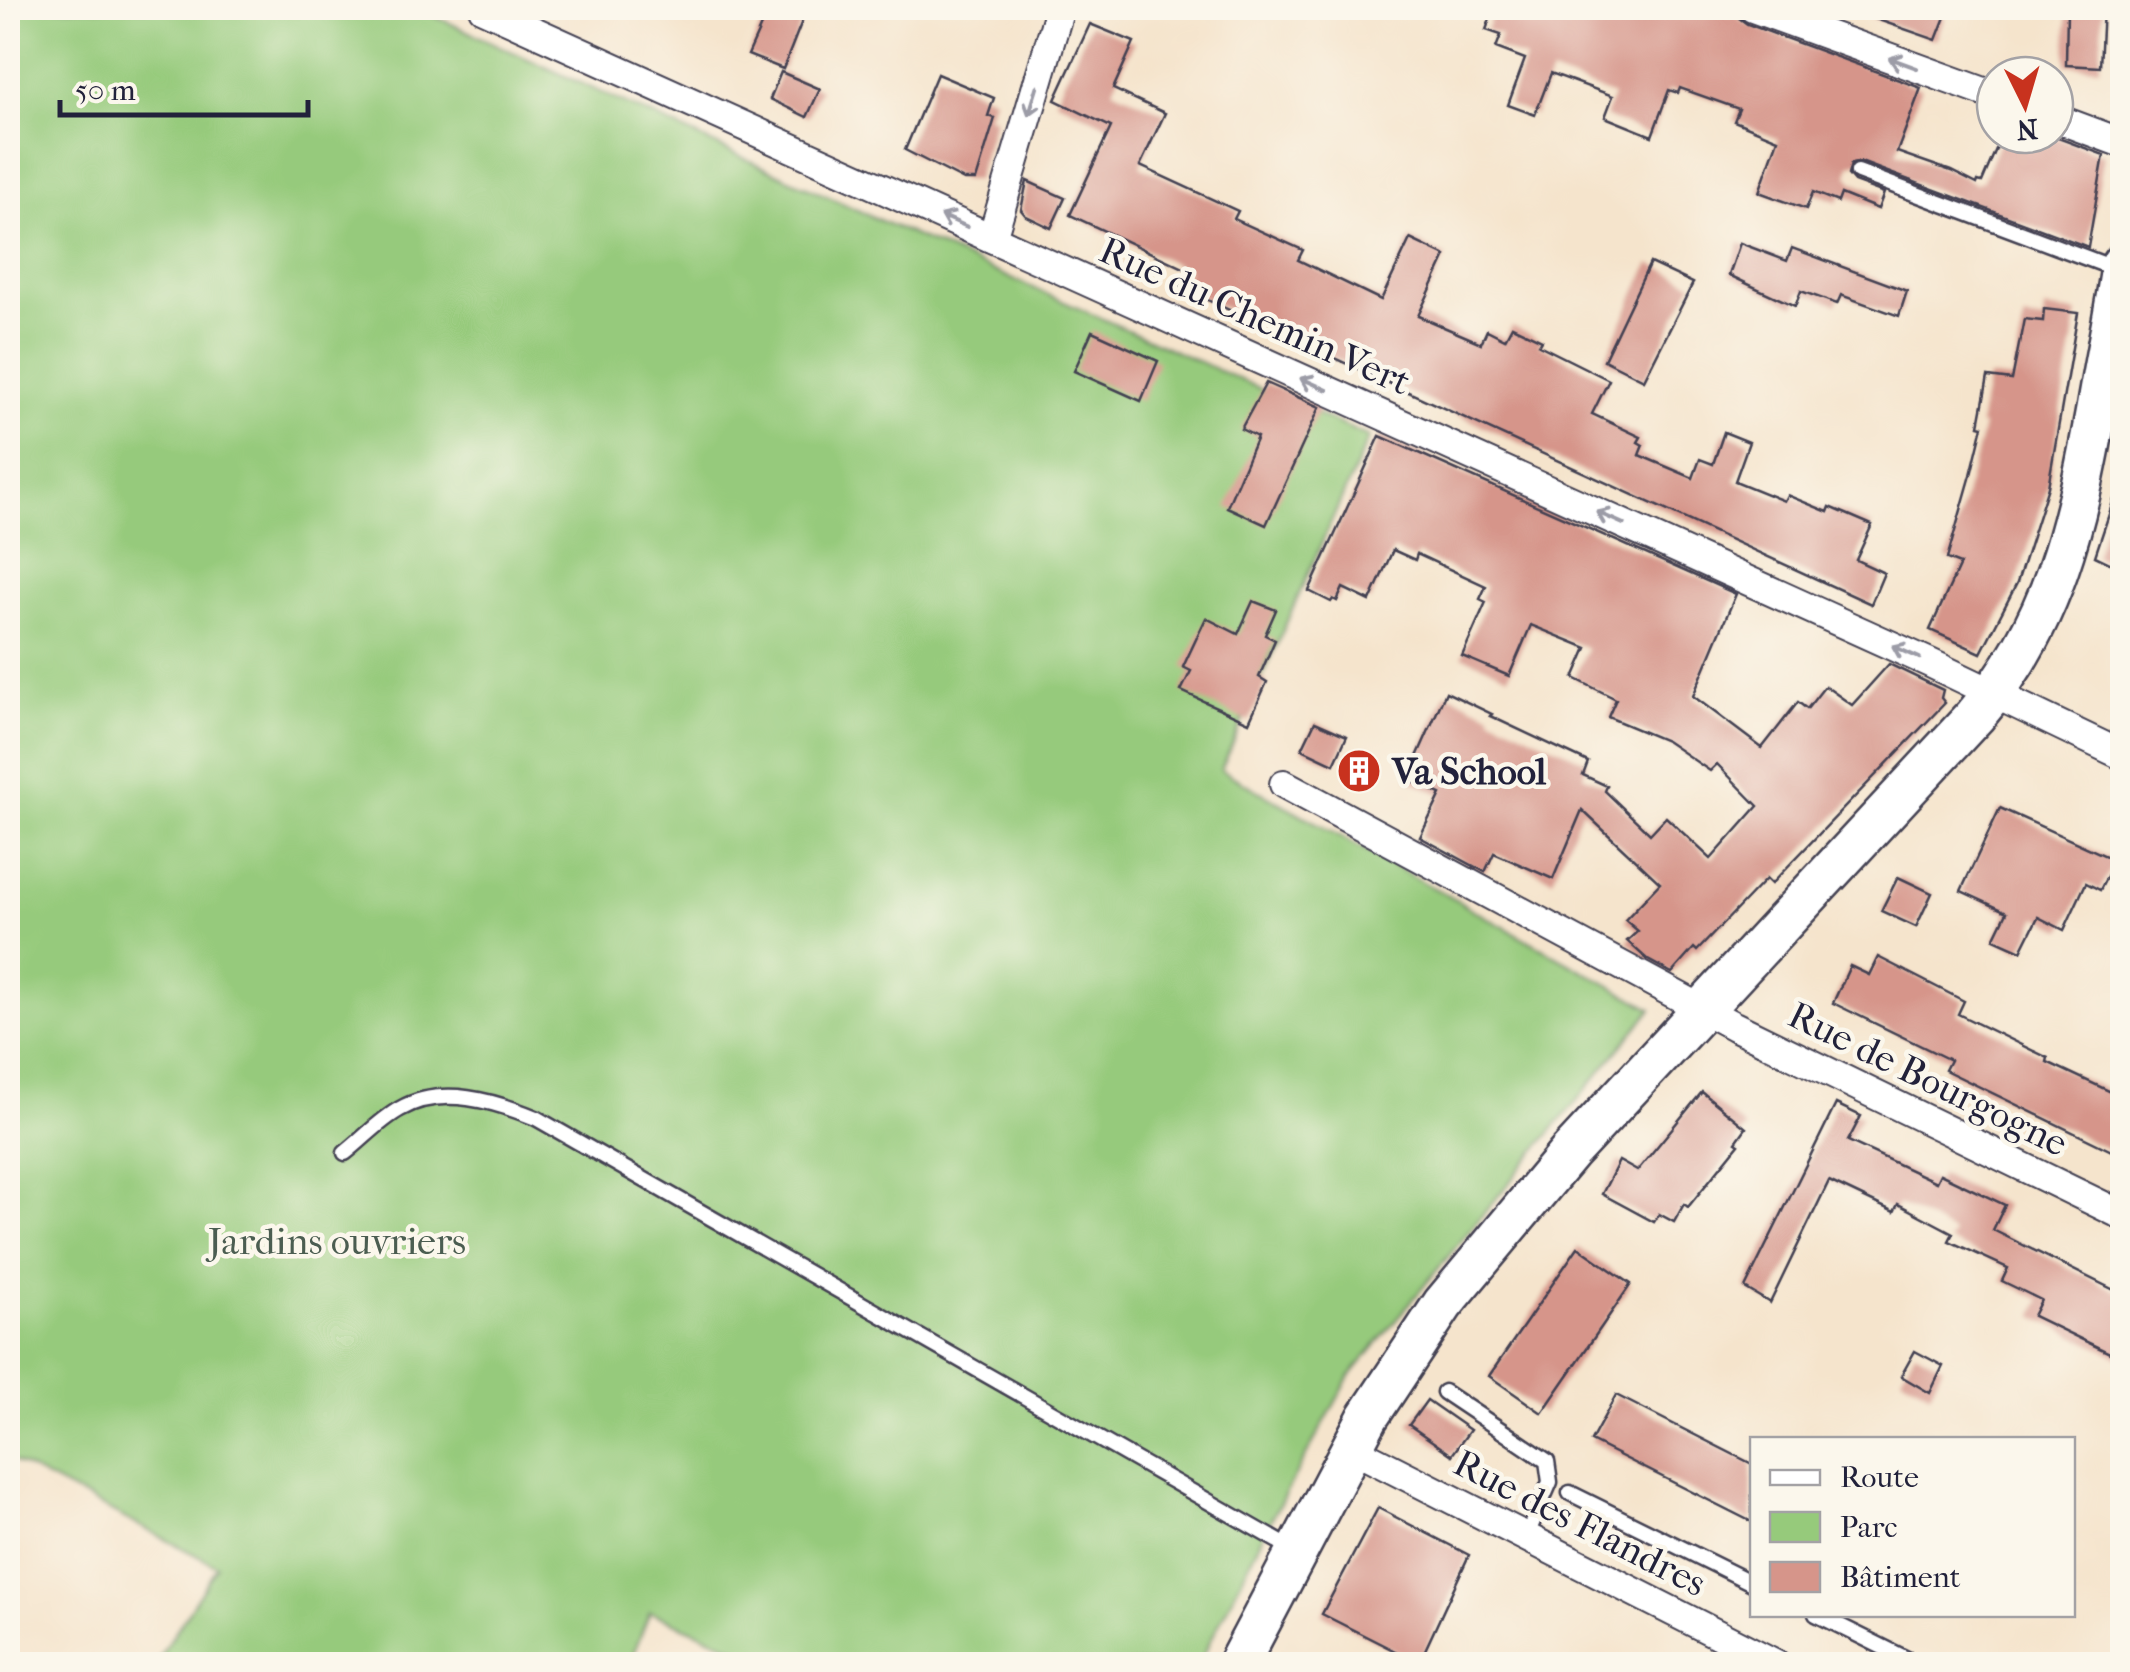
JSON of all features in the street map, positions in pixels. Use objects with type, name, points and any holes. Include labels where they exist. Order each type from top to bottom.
[{"type":"main road","points":[[1238,1664],[1351,1448],[1392,1378],[1457,1286],[1570,1153],[1994,694],[2045,608],[2064,558],[2116,333],[2122,264]]},
{"type":"street","name":"Rue du Chemin Vert","points":[[484,8],[2122,755]]},
{"type":"street","points":[[992,238],[1060,8]]},
{"type":"street","points":[[1753,8],[1975,89]]},
{"type":"street","points":[[2075,125],[2122,142]]},
{"type":"street","name":"Rue de Bourgogne","points":[[1284,784],[1702,1010],[2122,1215]]},
{"type":"street","name":"Rue des Flandres","points":[[1351,1448],[1776,1664]]},
{"type":"lane","points":[[1858,172],[2121,271]]},
{"type":"lane","points":[[345,1153],[395,1112],[428,1099],[472,1099],[515,1110],[1137,1458],[1297,1552]]},
{"type":"lane","points":[[1444,1392],[1547,1461],[1550,1482],[1526,1537]]},
{"type":"lane","points":[[1570,1493],[1750,1582]]},
{"type":"lane","points":[[1822,1617],[1917,1664]]},
{"type":"green space","name":"Jardins ouvriers","points":[[8,8],[417,8],[879,220],[1369,437],[1221,770],[1652,1009],[1350,1376],[1268,1525],[1199,1664],[774,1664],[650,1612],[629,1664],[155,1664],[217,1566],[8,1458]]},
{"type":"building","points":[[769,8],[785,8],[804,16],[783,69],[748,55]]},
{"type":"building","points":[[1494,8],[1736,8],[1739,18],[1747,24],[1921,88],[1897,152],[1977,184],[1982,182],[1993,155],[2075,155],[2075,144],[2104,155],[2088,247],[1861,162],[1851,164],[1848,175],[1854,182],[1884,193],[1878,209],[1841,194],[1838,202],[1813,192],[1806,209],[1759,192],[1778,139],[1734,121],[1739,109],[1680,88],[1678,93],[1669,90],[1652,136],[1605,117],[1613,96],[1551,73],[1535,115],[1508,105],[1525,59],[1496,48],[1501,35],[1486,30]]},
{"type":"building","points":[[1864,8],[1917,8],[1945,17],[1936,40],[1861,14]]},
{"type":"building","points":[[2067,8],[2103,8],[2100,67],[2075,66],[2075,55],[2066,55]]},
{"type":"building","points":[[1090,24],[1134,42],[1113,89],[1165,113],[1140,166],[1238,211],[1234,219],[1303,250],[1298,260],[1381,300],[1410,239],[1446,256],[1418,316],[1481,343],[1487,330],[1505,339],[1512,326],[1542,340],[1539,345],[1609,380],[1592,414],[1641,437],[1639,455],[1693,478],[1700,459],[1713,464],[1724,432],[1749,442],[1735,481],[1784,501],[1787,495],[1828,512],[1830,507],[1872,525],[1856,560],[1884,573],[1871,604],[1179,287],[1188,270],[1070,215],[1111,127],[1055,100]]},
{"type":"building","points":[[781,72],[820,89],[807,117],[770,99]]},
{"type":"building","points":[[937,74],[994,98],[988,116],[995,118],[976,180],[964,180],[905,150]]},
{"type":"building","points":[[1027,181],[1065,198],[1051,228],[1021,210]]},
{"type":"building","points":[[1740,243],[1787,261],[1792,248],[1907,291],[1899,316],[1841,295],[1837,304],[1801,291],[1795,306],[1729,275]]},
{"type":"building","points":[[1650,263],[1693,283],[1644,380],[1604,360]]},
{"type":"building","points":[[2044,309],[2078,313],[2048,487],[2017,583],[1981,653],[1930,630],[1960,564],[1947,559],[1983,426],[1979,425],[1988,377],[2012,380],[2024,319],[2043,321]]},
{"type":"building","points":[[1092,331],[1158,361],[1141,401],[1074,371]]},
{"type":"building","points":[[1266,383],[1320,407],[1266,525],[1227,507],[1257,437],[1241,429]]},
{"type":"building","points":[[1380,436],[1736,594],[1693,696],[1762,748],[1798,702],[1807,709],[1825,686],[1852,705],[1889,664],[1943,690],[1941,698],[1945,703],[1771,884],[1766,879],[1672,973],[1648,960],[1627,941],[1638,931],[1625,920],[1660,883],[1582,810],[1553,879],[1494,853],[1485,872],[1420,837],[1441,794],[1407,779],[1446,692],[1588,762],[1583,775],[1607,786],[1605,791],[1650,834],[1666,817],[1711,859],[1758,806],[1717,764],[1710,771],[1666,741],[1608,717],[1616,699],[1574,678],[1587,648],[1531,625],[1509,676],[1462,656],[1486,602],[1480,599],[1486,586],[1417,554],[1415,560],[1393,550],[1370,601],[1343,588],[1337,601],[1331,602],[1309,591]]},
{"type":"building","points":[[2118,487],[2122,488],[2122,569],[2095,556]]},
{"type":"building","points":[[1253,601],[1276,610],[1265,635],[1275,640],[1259,677],[1267,682],[1249,722],[1181,691],[1191,671],[1183,667],[1206,618],[1238,634]]},
{"type":"building","points":[[1315,722],[1347,736],[1334,764],[1302,749]]},
{"type":"building","points":[[2000,808],[2115,860],[2100,890],[2086,883],[2064,930],[2038,917],[2021,951],[1994,939],[2007,912],[1961,891]]},
{"type":"building","points":[[1898,877],[1932,893],[1916,927],[1881,911]]},
{"type":"building","points":[[1878,957],[1964,1001],[1958,1014],[2122,1097],[2122,1156],[1945,1070],[1950,1060],[1833,1003],[1850,966],[1869,975]]},
{"type":"building","points":[[1702,1092],[1746,1128],[1736,1142],[1739,1144],[1688,1207],[1684,1204],[1674,1222],[1659,1214],[1654,1222],[1602,1194],[1619,1161],[1637,1171]]},
{"type":"building","points":[[1836,1104],[1861,1116],[1848,1141],[1936,1182],[1940,1174],[2005,1205],[1993,1230],[2122,1294],[2122,1359],[2033,1316],[2041,1300],[2002,1281],[2008,1268],[1949,1241],[1953,1233],[1898,1204],[1894,1212],[1829,1181],[1770,1303],[1745,1288]]},
{"type":"building","points":[[1578,1247],[1631,1284],[1542,1413],[1489,1376]]},
{"type":"building","points":[[1915,1351],[1943,1366],[1930,1393],[1901,1376]]},
{"type":"building","points":[[1616,1395],[1750,1463],[1750,1521],[1591,1441]]},
{"type":"building","points":[[1427,1400],[1470,1430],[1452,1455],[1409,1425]]},
{"type":"building","points":[[1378,1508],[1469,1555],[1419,1663],[1322,1614]]},
{"type":"place","name":"Va School","points":[[1359,771]]}]
